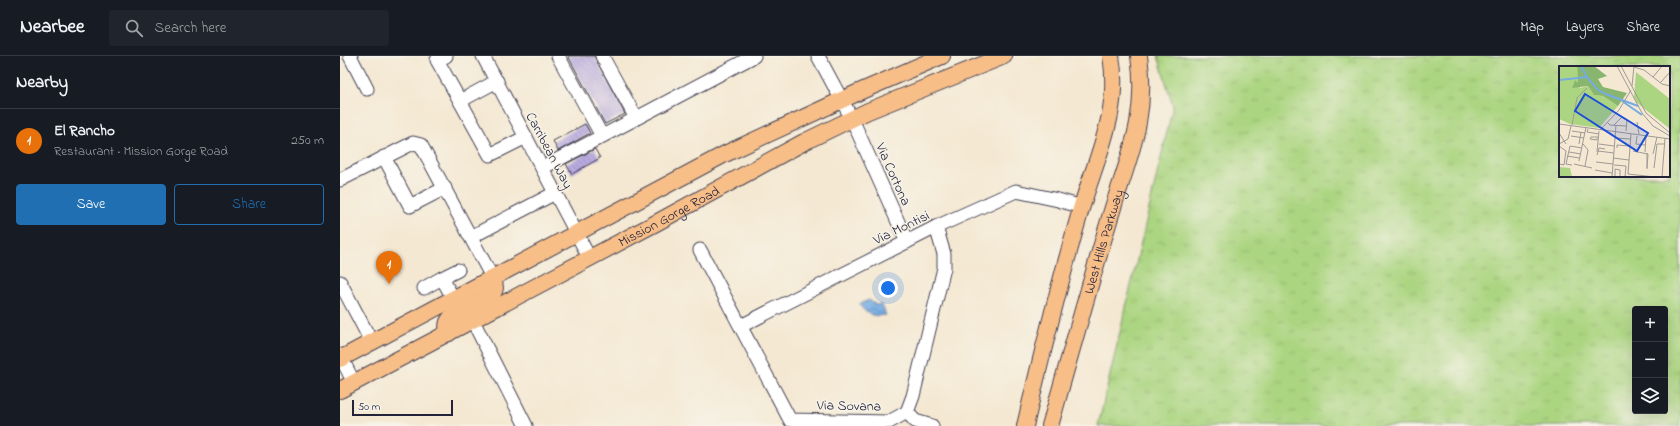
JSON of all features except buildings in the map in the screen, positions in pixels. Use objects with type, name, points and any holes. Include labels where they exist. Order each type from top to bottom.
[{"type":"main road","name":"Mission Gorge Road","points":[[340,357],[372,343],[454,300],[725,154],[942,56]]},
{"type":"main road","name":"Mission Gorge Road","points":[[340,390],[473,321],[804,142],[852,119],[1004,56]]},
{"type":"main road","name":"West Hills Parkway","points":[[1025,426],[1042,349],[1082,207],[1106,133],[1112,105],[1113,69],[1111,56]]},
{"type":"main road","name":"West Hills Parkway","points":[[1050,426],[1110,216],[1133,148],[1141,108],[1141,72],[1139,56]]},
{"type":"main road","points":[[449,333],[446,327],[448,321],[453,316],[491,295],[495,288],[493,278]]},
{"type":"street","points":[[350,56],[367,89]]},
{"type":"street","points":[[446,56],[437,60],[490,155],[526,137]]},
{"type":"street","name":"Carribean Way","points":[[483,56],[590,258]]},
{"type":"street","points":[[558,56],[602,136]]},
{"type":"street","points":[[602,56],[636,118]]},
{"type":"street","points":[[542,168],[754,56]]},
{"type":"street","name":"Via Cortona","points":[[818,56],[852,119],[907,242]]},
{"type":"street","points":[[460,101],[497,81]]},
{"type":"street","points":[[340,180],[413,143],[418,143],[426,152],[493,278]]},
{"type":"street","points":[[384,157],[410,206],[446,188]]},
{"type":"street","name":"Via Montisi","points":[[741,326],[907,242],[1016,191],[1082,207]]},
{"type":"street","points":[[471,237],[555,193]]},
{"type":"street","points":[[932,426],[915,422],[907,412],[913,396],[944,268],[944,254],[936,228]]},
{"type":"street","name":"Via Sovana","points":[[700,250],[741,326],[788,423],[889,422],[907,412]]},
{"type":"street","points":[[424,288],[458,270]]},
{"type":"street","points":[[442,278],[454,300]]},
{"type":"street","points":[[340,282],[372,343]]},
{"type":"street","points":[[473,321],[526,426]]},
{"type":"street","points":[[340,357],[354,383]]},
{"type":"green space","points":[[1158,56],[1680,56],[1680,426],[1098,426],[1173,106]]},
{"type":"water","points":[[869,300],[876,305],[882,305],[886,315],[878,316],[864,311],[859,304]]},
{"type":"place","name":"El Rancho","points":[[389,284]]}]
